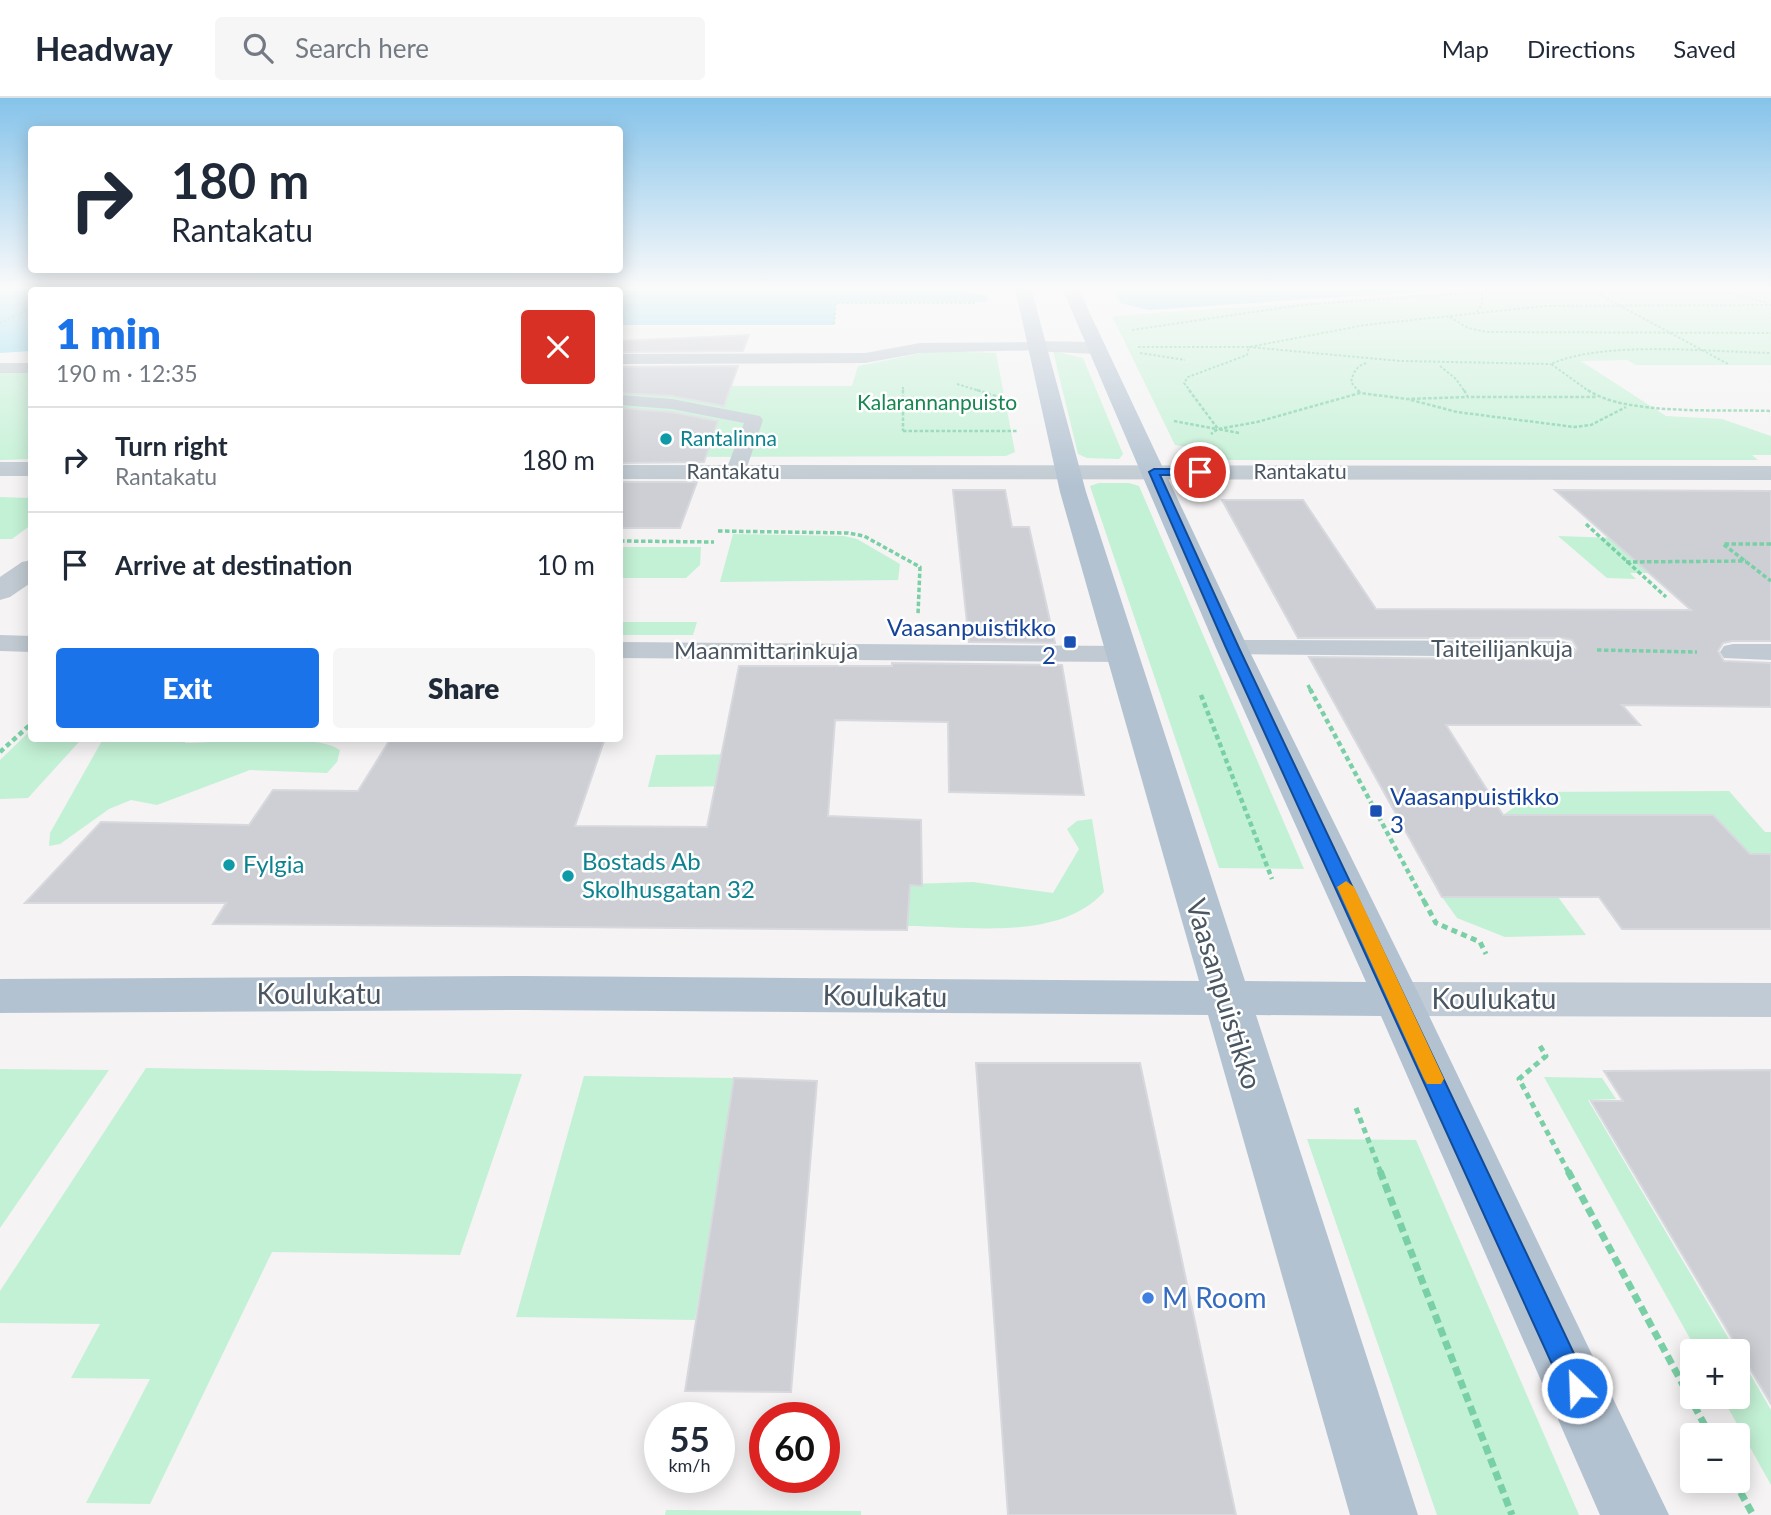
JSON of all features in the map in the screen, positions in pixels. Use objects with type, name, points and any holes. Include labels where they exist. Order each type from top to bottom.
[{"type":"main road","name":"Vaasanpuistikko","points":[[1040,354],[1067,472],[1384,1515]]},
{"type":"main road","points":[[1099,354],[1232,648],[1398,999],[1635,1515]]},
{"type":"main road","name":"Koulukatu","points":[[0,996],[525,993],[1771,1000]]},
{"type":"street","points":[[0,469],[28,470]]},
{"type":"street","name":"Rantakatu","points":[[623,472],[1771,473]]},
{"type":"street","points":[[0,591],[28,571]]},
{"type":"lane","points":[[623,359],[865,358],[886,354]]},
{"type":"lane","points":[[0,368],[28,368]]},
{"type":"lane","points":[[623,400],[672,404],[754,420],[735,472]]},
{"type":"lane","points":[[0,643],[28,644]]},
{"type":"lane","name":"Taiteilijankuja","points":[[1232,648],[1562,649]]},
{"type":"lane","name":"Maanmittarinkuja","points":[[623,650],[1122,653]]},
{"type":"lane","points":[[1733,652],[1771,652]]},
{"type":"path","points":[[1148,354],[1185,360]]},
{"type":"path","points":[[1218,429],[1184,383],[1188,377],[1247,354]]},
{"type":"path","points":[[1309,354],[1375,362],[1440,365],[1551,364],[1597,397]]},
{"type":"path","points":[[1551,364],[1556,359],[1588,354]]},
{"type":"path","points":[[1711,354],[1728,364]]},
{"type":"path","points":[[1360,393],[1351,382],[1353,373],[1361,364],[1375,362]]},
{"type":"path","points":[[1440,365],[1456,379],[1468,397]]},
{"type":"path","points":[[903,383],[903,472]]},
{"type":"path","points":[[1208,436],[1218,429],[1257,422],[1360,393],[1407,399],[1457,412],[1574,427],[1591,425],[1627,406]]},
{"type":"path","points":[[1407,399],[1597,397],[1627,406],[1771,411]]},
{"type":"path","points":[[1168,420],[1244,434]]},
{"type":"path","points":[[903,431],[1025,431]]},
{"type":"path","points":[[1586,524],[1666,597]]},
{"type":"path","points":[[718,531],[848,533],[864,536],[920,567],[918,615]]},
{"type":"path","points":[[623,541],[714,542]]},
{"type":"path","points":[[1771,544],[1723,544],[1771,582]]},
{"type":"path","points":[[1626,562],[1746,561]]},
{"type":"path","points":[[1289,649],[1436,923],[1480,942]]},
{"type":"path","name":"Taiteilijankuja","points":[[1562,649],[1733,652]]},
{"type":"path","points":[[0,752],[28,727]]},
{"type":"path","points":[[1546,1056],[1520,1079],[1704,1423]]},
{"type":"path","points":[[1356,1108],[1512,1515]]},
{"type":"path","points":[[1741,1493],[1753,1515]]},
{"type":"green space","name":"Kalarannanpuisto","points":[[917,354],[996,354],[1015,452],[1006,456],[623,457],[623,386],[852,386],[858,366]]},
{"type":"green space","points":[[1054,354],[1083,358],[1123,454],[1119,459],[1087,458],[1078,454]]},
{"type":"green space","points":[[1131,354],[1771,354],[1771,365],[1636,365],[1627,360],[1581,361],[1666,416],[1722,419],[1771,436],[1771,455],[1752,455],[1758,460],[1199,460],[1192,448],[1175,445]]},
{"type":"green space","points":[[0,372],[28,373],[28,459],[0,460]]},
{"type":"green space","points":[[1099,483],[1129,483],[1139,486],[1304,869],[1219,868],[1090,486]]},
{"type":"green space","points":[[0,497],[28,498],[28,527],[12,539],[0,539]]},
{"type":"green space","points":[[733,534],[844,536],[857,539],[900,564],[898,580],[720,582]]},
{"type":"green space","points":[[1558,536],[1674,540],[1771,573],[1630,573],[1636,579],[1607,578]]},
{"type":"green space","points":[[623,547],[701,547],[700,565],[686,578],[623,578]]},
{"type":"green space","points":[[623,622],[697,622],[693,635],[623,635]]},
{"type":"green space","points":[[28,733],[28,742],[78,742],[28,798],[0,799],[0,760]]},
{"type":"green space","points":[[101,742],[314,742],[340,750],[337,762],[327,773],[250,770],[157,805],[131,800],[109,809],[60,844],[49,846],[50,833]]},
{"type":"green space","points":[[766,754],[762,786],[648,787],[656,755]]},
{"type":"green space","points":[[1729,791],[1765,832],[1771,832],[1771,854],[1750,854],[1713,815],[1503,815],[1537,792]]},
{"type":"green space","points":[[1092,819],[1104,892],[1085,908],[1038,925],[1012,928],[908,926],[909,884],[973,882],[1053,893],[1079,849],[1067,829],[1077,821]]},
{"type":"green space","points":[[1442,897],[1558,897],[1586,935],[1505,937],[1457,918]]},
{"type":"green space","points":[[146,1068],[522,1074],[460,1255],[272,1252],[150,1504],[86,1503],[150,1379],[71,1378],[100,1324],[0,1323],[0,1291]]},
{"type":"green space","points":[[0,1069],[109,1070],[0,1228]]},
{"type":"green space","points":[[584,1076],[734,1078],[695,1320],[516,1317]]},
{"type":"green space","points":[[1544,1077],[1602,1078],[1616,1099],[1588,1100],[1729,1339],[1690,1339]]},
{"type":"green space","points":[[1307,1139],[1416,1140],[1579,1515],[1437,1515]]},
{"type":"green space","points":[[1750,1374],[1771,1410],[1771,1485],[1750,1447],[1750,1423],[1736,1423],[1729,1409],[1750,1409]]},
{"type":"green space","points":[[666,1510],[861,1511],[861,1515],[665,1515]]},
{"type":"building","points":[[738,366],[724,406],[672,396],[623,393],[623,367]]},
{"type":"building","name":"Rantalinna","points":[[623,408],[672,412],[718,421],[704,462],[623,463]]},
{"type":"building","points":[[623,482],[697,482],[680,528],[623,528]]},
{"type":"building","points":[[953,490],[1005,490],[1012,527],[1029,527],[1055,643],[969,642]]},
{"type":"building","points":[[1555,490],[1771,491],[1771,641],[1732,641],[1723,643],[1718,651],[1724,661],[1771,663],[1771,707],[1622,705],[1640,725],[1446,725],[1503,815],[1713,815],[1750,854],[1771,854],[1771,929],[1622,929],[1599,897],[1442,897],[1309,657],[1562,660],[1573,656],[1577,648],[1572,640],[1562,638],[1298,638],[1222,500],[1303,500],[1376,609],[1691,610]]},
{"type":"building","points":[[892,663],[1062,665],[1084,795],[949,792],[948,722],[835,720],[828,816],[921,820],[922,886],[910,885],[907,930],[213,924],[226,903],[25,903],[101,822],[249,825],[273,790],[358,791],[389,742],[604,742],[575,826],[707,827],[739,666],[892,666]]},
{"type":"building","points":[[976,1063],[1140,1063],[1236,1515],[1008,1515]]},
{"type":"building","points":[[1771,1070],[1771,1404],[1750,1369],[1750,1339],[1732,1339],[1591,1101],[1623,1101],[1604,1071]]},
{"type":"building","points":[[734,1078],[817,1081],[791,1392],[685,1391]]},
{"type":"slow traffic","points":[[1346,887],[1434,1079]]},
{"type":"place","name":"Rantalinna","points":[[666,439]]},
{"type":"place","name":"Vaasanpuistikko 2","points":[[1070,642]]},
{"type":"place","name":"Vaasanpuistikko 3","points":[[1376,811]]},
{"type":"place","name":"Fylgia","points":[[229,865]]},
{"type":"place","name":"Bostads Ab Skolhusgatan 32","points":[[568,876]]},
{"type":"place","name":"M Room","points":[[1148,1298]]},
{"type":"route","points":[[1200,472],[1154,472],[1232,648],[1577,1388]]}]
